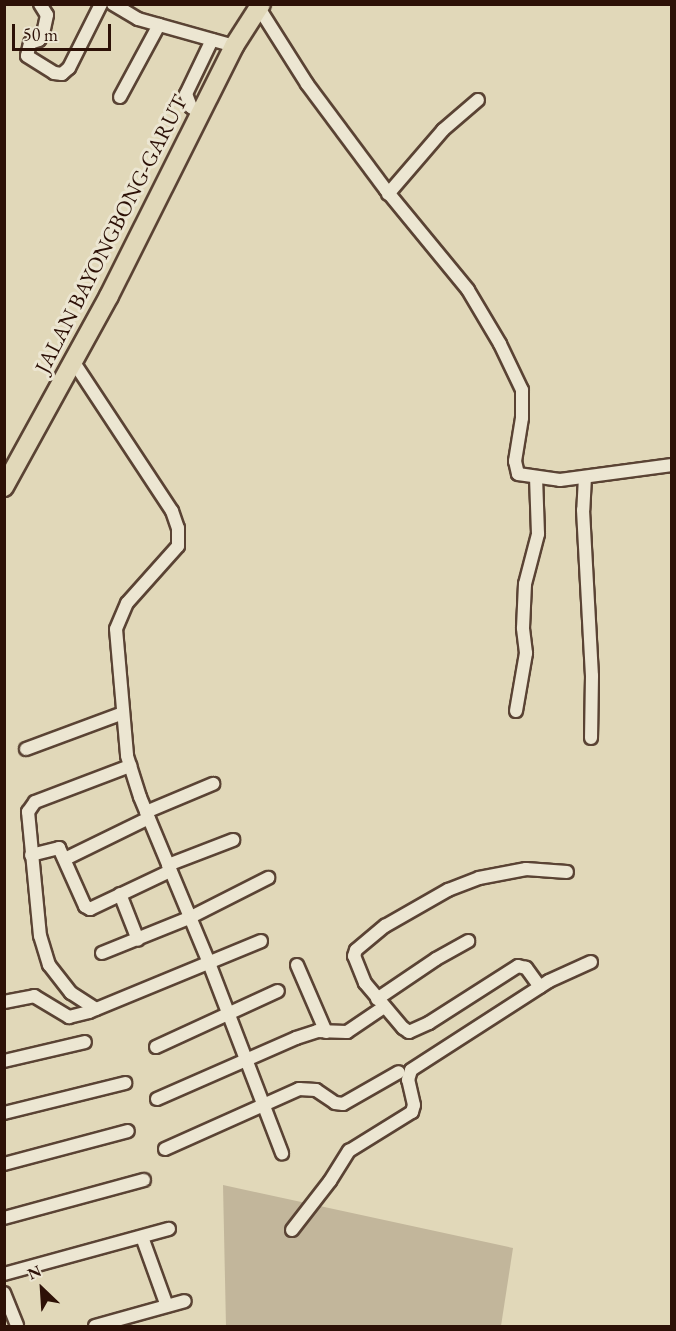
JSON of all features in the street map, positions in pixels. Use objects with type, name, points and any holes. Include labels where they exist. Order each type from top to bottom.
[{"type":"main road","name":"JALAN BAYONGBONG-GARUT","points":[[4,487],[109,296],[234,46],[260,6]]},
{"type":"street","points":[[40,4],[47,15],[42,34],[39,40],[30,43],[27,56],[54,73],[62,74],[69,68],[101,4]]},
{"type":"street","points":[[113,4],[138,19],[234,46]]},
{"type":"street","points":[[260,6],[307,84],[388,194],[468,290],[500,344],[522,390],[522,418],[515,461],[520,476],[585,477],[672,465]]},
{"type":"street","points":[[120,97],[159,24]]},
{"type":"street","points":[[201,114],[191,107],[186,94],[212,40]]},
{"type":"street","points":[[388,194],[443,130],[478,100]]},
{"type":"street","points":[[73,361],[172,511],[178,528],[178,546],[134,593],[119,619],[115,640],[130,766],[147,815],[209,963],[244,1060],[282,1153]]},
{"type":"street","points":[[585,477],[583,510],[592,676],[591,738]]},
{"type":"street","points":[[516,711],[526,653],[523,628],[525,584],[538,534],[536,478]]},
{"type":"street","points":[[26,749],[123,714]]},
{"type":"street","points":[[92,1011],[71,993],[49,965],[40,936],[31,855],[31,806],[130,766]]},
{"type":"street","points":[[65,859],[147,815],[213,784]]},
{"type":"street","points":[[31,855],[59,848],[87,908],[233,840]]},
{"type":"street","points":[[540,987],[526,968],[518,966],[412,1032],[403,1028],[365,983],[354,956],[356,950],[385,926],[448,890],[479,878],[526,869],[567,872]]},
{"type":"street","points":[[102,953],[189,918],[268,878]]},
{"type":"street","points":[[120,894],[138,940]]},
{"type":"street","points":[[4,1002],[34,996],[69,1017],[92,1011],[261,941]]},
{"type":"street","points":[[157,1099],[296,1038],[317,1031],[347,1032],[436,958],[468,941]]},
{"type":"street","points":[[292,1230],[330,1181],[349,1151],[414,1109],[408,1080],[411,1070],[540,987],[591,962]]},
{"type":"street","points":[[297,965],[326,1032]]},
{"type":"street","points":[[156,1047],[278,991]]},
{"type":"street","points":[[4,1061],[85,1042]]},
{"type":"street","points":[[165,1149],[306,1087],[343,1104],[399,1072]]},
{"type":"street","points":[[4,1113],[125,1083]]},
{"type":"street","points":[[4,1164],[128,1131]]},
{"type":"street","points":[[4,1218],[144,1180]]},
{"type":"street","points":[[4,1274],[169,1229]]},
{"type":"street","points":[[142,1237],[167,1306]]},
{"type":"street","points":[[4,1293],[17,1326]]},
{"type":"street","points":[[96,1326],[185,1301]]},
{"type":"shaded area","points":[[223,1185],[513,1248],[501,1326],[226,1326]]}]
